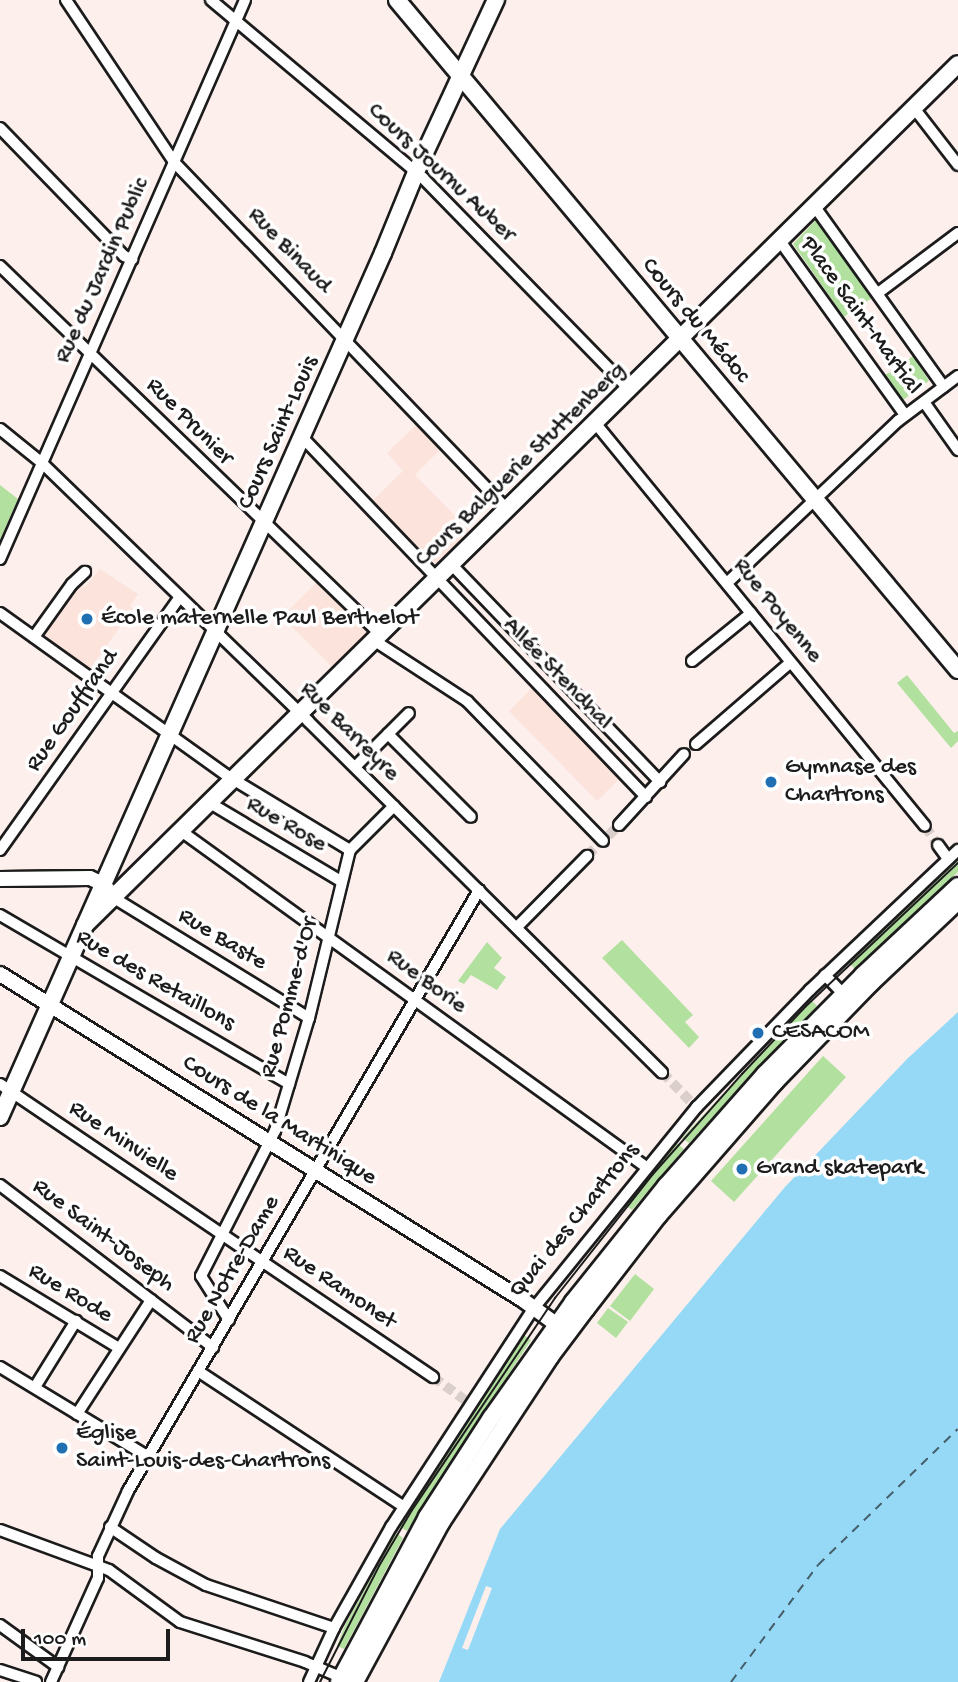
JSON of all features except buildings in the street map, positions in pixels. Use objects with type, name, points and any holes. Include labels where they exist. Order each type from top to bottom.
[{"type":"main road","name":"Cours du Médoc","points":[[397,0],[958,670]]},
{"type":"main road","name":"Cours Saint-Louis","points":[[0,1117],[6,1088],[50,1005],[345,339],[416,172],[496,0]]},
{"type":"main road","name":"Cours Balguerie Stuttenberg","points":[[85,925],[957,66]]},
{"type":"main road","points":[[347,1681],[441,1523],[562,1329],[847,998],[958,886]]},
{"type":"main road","points":[[847,998],[958,901]]},
{"type":"street","name":"Rue Binaud","points":[[66,0],[174,162],[508,510]]},
{"type":"street","name":"Cours Journu Auber","points":[[211,0],[416,172],[630,390]]},
{"type":"street","name":"Rue du Jardin Public","points":[[0,559],[245,0]]},
{"type":"street","points":[[914,108],[958,165]]},
{"type":"street","points":[[0,128],[124,256],[132,259]]},
{"type":"street","name":"Place Saint-Martial","points":[[815,206],[944,387]]},
{"type":"street","points":[[878,293],[958,233]]},
{"type":"street","name":"Place Saint-Martial","points":[[780,241],[905,415]]},
{"type":"street","name":"Rue Prunier","points":[[0,266],[378,638],[467,701],[602,841]]},
{"type":"street","points":[[727,583],[905,415],[958,376]]},
{"type":"street","points":[[924,401],[958,450]]},
{"type":"street","name":"Rue Poyenne","points":[[596,424],[925,827]]},
{"type":"street","name":"Rue Barreyre","points":[[0,429],[42,463],[216,631],[662,1072]]},
{"type":"street","name":"Allée Stendhal","points":[[302,436],[646,797]]},
{"type":"street","name":"Allée Stendhal","points":[[452,565],[660,782]]},
{"type":"street","points":[[34,637],[72,584],[85,572]]},
{"type":"street","name":"Rue Gouffrand","points":[[0,850],[180,597]]},
{"type":"street","points":[[0,613],[234,779],[350,850]]},
{"type":"street","points":[[692,661],[751,613]]},
{"type":"street","points":[[696,744],[791,662]]},
{"type":"street","points":[[355,767],[409,713]]},
{"type":"street","points":[[388,734],[471,817]]},
{"type":"street","points":[[619,825],[684,754]]},
{"type":"street","name":"Rue Rose","points":[[210,803],[341,881]]},
{"type":"street","name":"Rue Pomme-d'Or","points":[[229,1320],[201,1276],[270,1142],[309,1018],[350,850],[394,806]]},
{"type":"street","name":"Rue Borie","points":[[181,831],[646,1167]]},
{"type":"street","points":[[938,845],[948,859]]},
{"type":"street","name":"Quai des Chartrons","points":[[309,1682],[334,1628],[403,1506],[534,1308],[694,1105],[825,975],[958,850]]},
{"type":"street","points":[[517,927],[587,856]]},
{"type":"street","points":[[0,879],[90,878],[103,884],[114,898]]},
{"type":"street","name":"Rue Notre-Dame","points":[[51,1682],[99,1578],[99,1556],[110,1527],[147,1457],[479,890]]},
{"type":"street","name":"Rue Baste","points":[[114,898],[309,1018]]},
{"type":"street","name":"Rue des Retaillons","points":[[0,915],[289,1084]]},
{"type":"street","name":"Cours de la Martinique","points":[[0,974],[534,1308],[562,1329]]},
{"type":"street","points":[[825,975],[847,998]]},
{"type":"street","name":"Rue Minvielle","points":[[6,1088],[222,1235]]},
{"type":"street","name":"Rue Saint-Joseph","points":[[0,1185],[213,1347]]},
{"type":"street","name":"Rue Ramonet","points":[[222,1235],[433,1377]]},
{"type":"street","name":"Rue Rode","points":[[1,1279],[119,1348]]},
{"type":"street","points":[[77,1414],[151,1300]]},
{"type":"street","points":[[35,1387],[76,1321]]},
{"type":"street","points":[[0,1367],[147,1457]]},
{"type":"street","points":[[198,1371],[403,1506]]},
{"type":"street","points":[[110,1527],[156,1558],[206,1585],[334,1628]]},
{"type":"street","points":[[0,1530],[108,1570],[180,1622],[316,1667],[347,1681]]},
{"type":"street","points":[[0,1625],[58,1667]]},
{"type":"street","points":[[0,1670],[36,1682]]},
{"type":"shaded area","points":[[418,423],[442,448],[415,475],[471,532],[437,566],[372,501],[403,471],[387,453]]},
{"type":"shaded area","name":"École maternelle Paul Berthelot","points":[[100,569],[138,594],[130,606],[133,609],[89,670],[39,634],[80,583],[85,587]]},
{"type":"shaded area","points":[[317,582],[369,632],[333,668],[282,617]]},
{"type":"shaded area","points":[[533,687],[620,778],[597,801],[509,711]]},
{"type":"green space","points":[[817,219],[872,298],[863,304],[856,297],[849,302],[853,310],[844,317],[793,244]]},
{"type":"green space","points":[[913,356],[929,381],[903,400],[885,375],[892,371],[896,377],[910,368],[906,361]]},
{"type":"green space","points":[[0,485],[18,499],[0,540]]},
{"type":"green space","points":[[907,675],[954,733],[958,731],[958,741],[951,748],[897,683]]},
{"type":"green space","points":[[958,861],[958,872],[855,969],[849,963]]},
{"type":"green space","points":[[622,940],[693,1015],[685,1022],[699,1037],[689,1048],[602,958]]},
{"type":"green space","points":[[487,942],[502,958],[494,968],[506,977],[497,990],[471,975],[464,984],[458,981]]},
{"type":"green space","points":[[811,1000],[817,1006],[689,1143],[682,1138]]},
{"type":"green space","points":[[823,1056],[846,1077],[734,1202],[711,1181]]},
{"type":"green space","points":[[677,1143],[684,1149],[632,1210],[625,1205]]},
{"type":"green space","points":[[635,1274],[654,1289],[630,1321],[610,1306]]},
{"type":"green space","points":[[608,1308],[628,1322],[616,1338],[597,1323]]},
{"type":"green space","points":[[524,1335],[531,1340],[407,1531],[400,1527]]},
{"type":"green space","points":[[396,1533],[403,1538],[344,1649],[337,1646],[345,1625]]},
{"type":"water","points":[[958,1012],[958,1682],[439,1682],[500,1529],[785,1187],[907,1059]]},
{"type":"pier","points":[[486,1586],[492,1588],[468,1650],[462,1648]]},
{"type":"ferry route","points":[[731,1682],[818,1565],[958,1429]]},
{"type":"tunnel","points":[[608,836],[619,825]]},
{"type":"tunnel","points":[[925,826],[938,845]]},
{"type":"tunnel","points":[[587,856],[597,846]]},
{"type":"tunnel","points":[[662,1072],[691,1102]]},
{"type":"tunnel","points":[[433,1377],[469,1403]]},
{"type":"tram line","points":[[320,1682],[379,1566],[412,1510],[555,1298],[653,1174],[742,1074],[806,1006],[958,863]]},
{"type":"place","name":"École maternelle Paul Berthelot","points":[[87,619]]},
{"type":"place","name":"Gymnase des Chartrons","points":[[771,782]]},
{"type":"place","name":"CESACOM","points":[[758,1033]]},
{"type":"place","name":"Grand skatepark","points":[[742,1169]]},
{"type":"place","name":"Église Saint-Louis-des-Chartrons","points":[[62,1448]]}]
